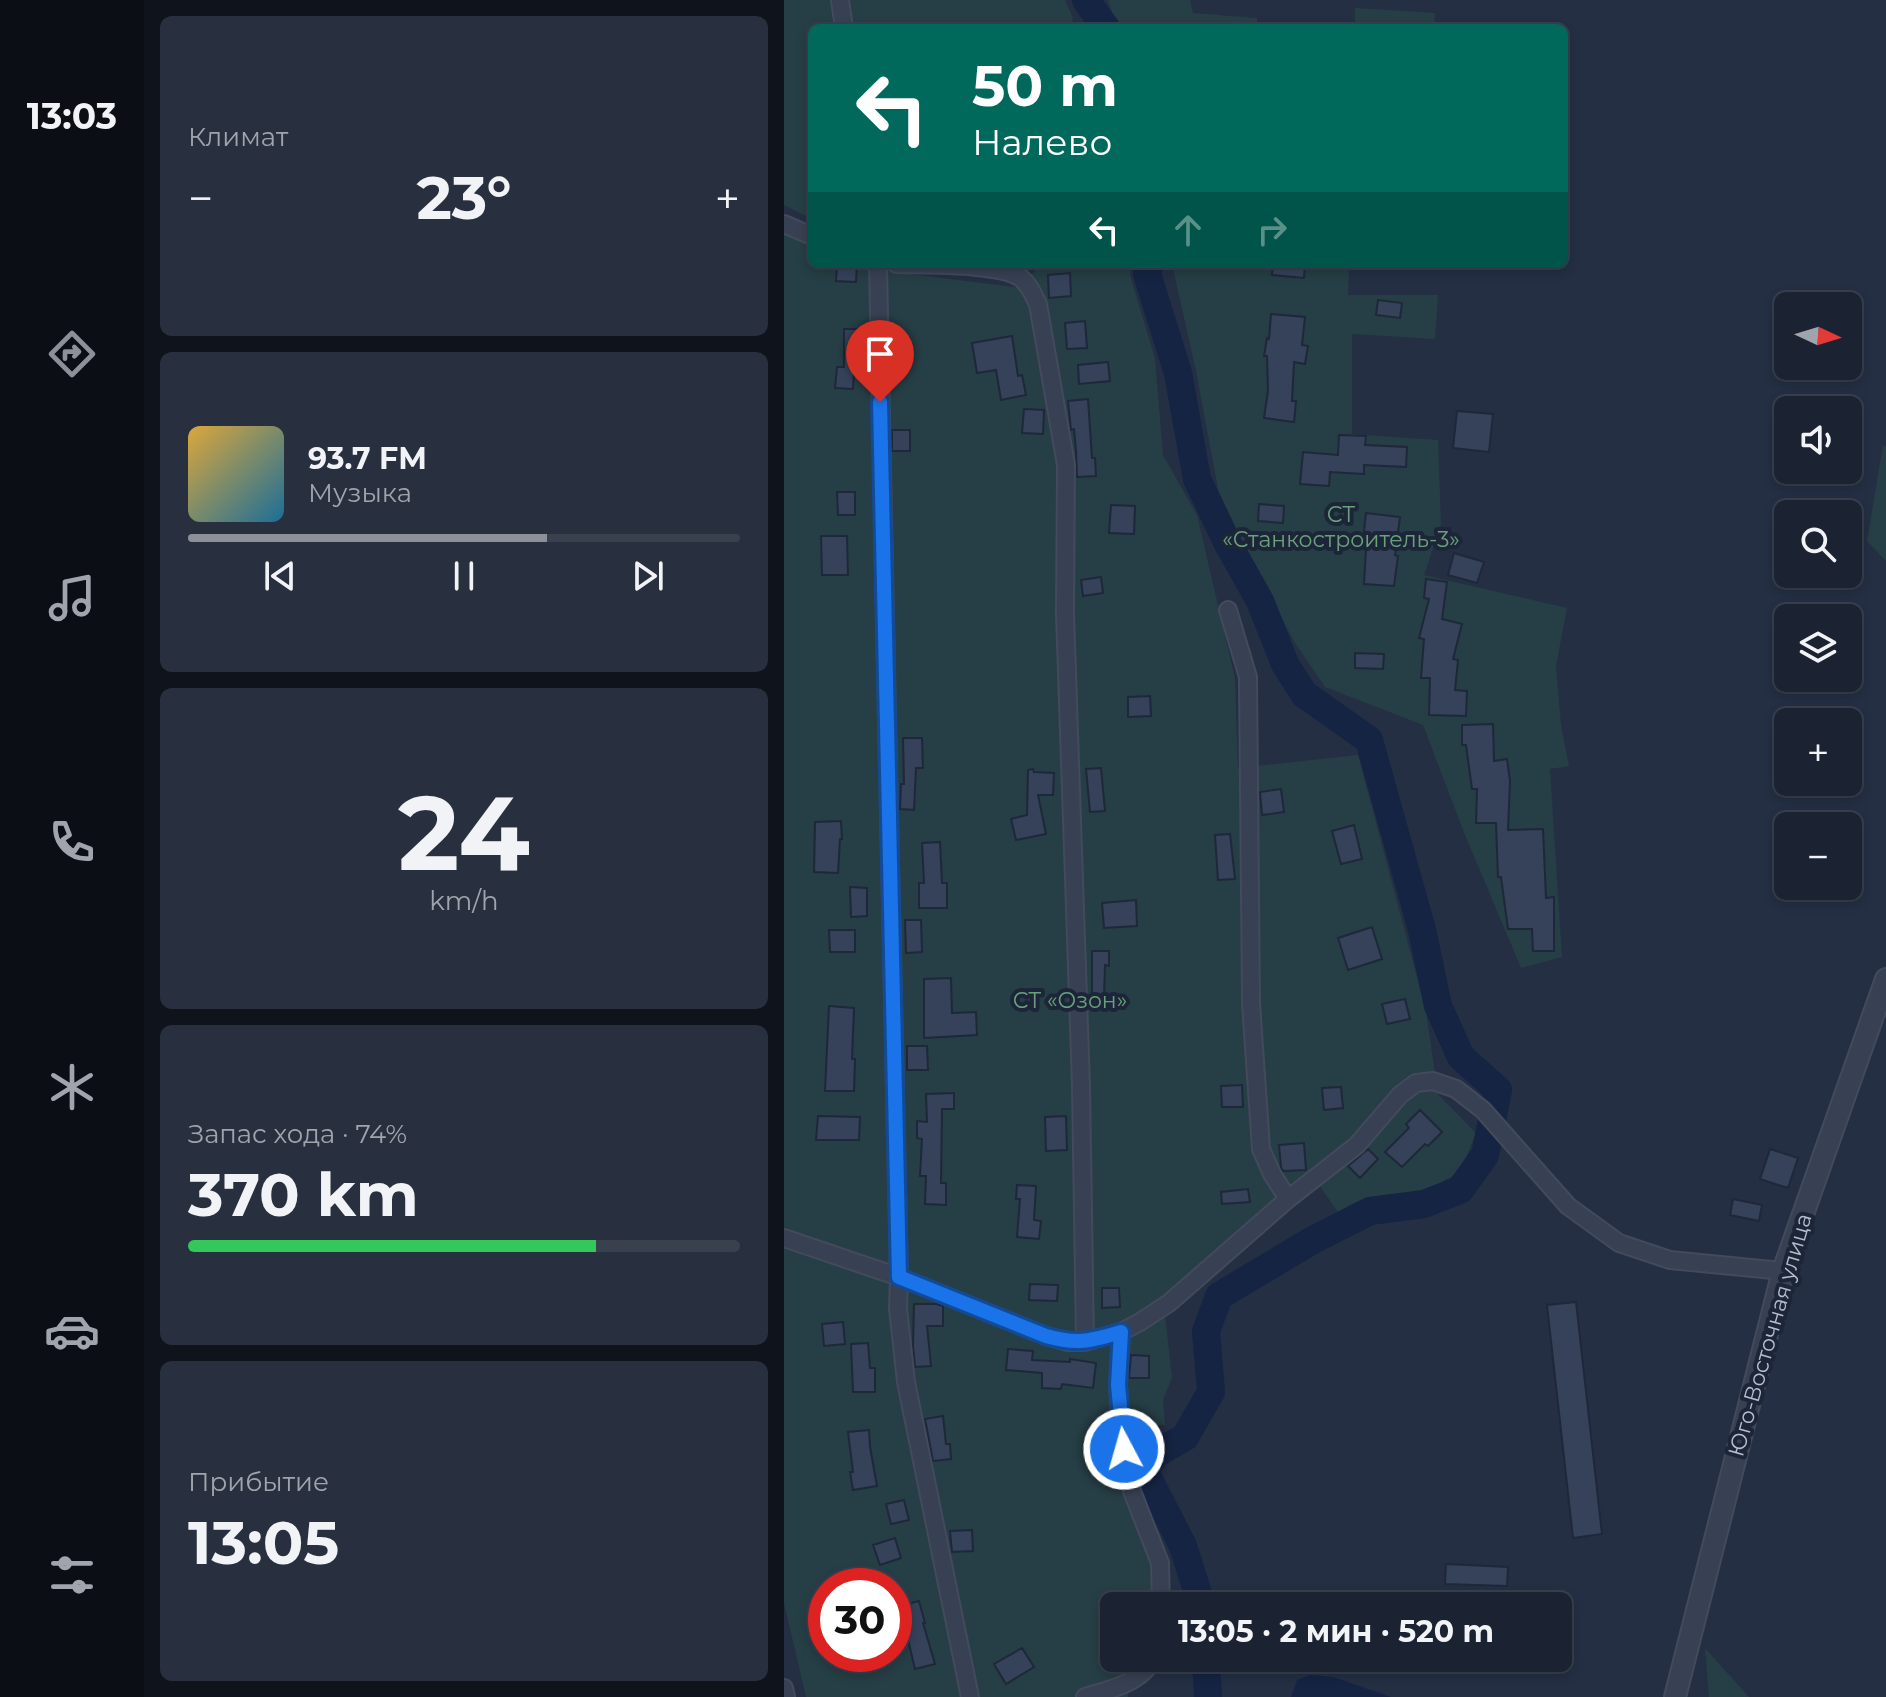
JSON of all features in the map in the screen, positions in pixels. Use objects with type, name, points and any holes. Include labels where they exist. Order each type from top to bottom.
[{"type":"street","points":[[840,0],[843,24]]},
{"type":"street","points":[[784,224],[808,234]]},
{"type":"street","points":[[878,268],[881,505],[895,1012],[898,1308],[906,1382],[970,1697]]},
{"type":"street","points":[[971,268],[1007,272],[1030,286],[1038,304],[1066,465],[1065,614],[1081,1086],[1085,1342]]},
{"type":"street","points":[[1228,610],[1248,677],[1251,1003],[1261,1149],[1288,1199]]},
{"type":"street","name":"Юго-Восточная улица","points":[[1675,1697],[1783,1271],[1886,979]]},
{"type":"street","points":[[784,1238],[899,1277],[1046,1336],[1068,1342],[1085,1342],[1121,1332],[1169,1303],[1288,1199],[1357,1145],[1400,1095],[1416,1083],[1433,1081],[1456,1089],[1483,1110],[1568,1206],[1619,1243],[1670,1260],[1783,1271]]},
{"type":"street","points":[[1121,1332],[1118,1385],[1121,1432],[1132,1491],[1160,1563],[1161,1592]]},
{"type":"street","points":[[1085,1697],[1129,1682],[1141,1672]]},
{"type":"street","points":[[784,1688],[786,1697]]},
{"type":"green space","points":[[784,0],[1065,0],[1073,18],[1072,24],[808,24],[808,217],[784,205]]},
{"type":"green space","points":[[1108,0],[1190,0],[1193,13],[1257,18],[1257,24],[1116,24]]},
{"type":"green space","points":[[1355,8],[1435,13],[1434,24],[1355,24]]},
{"type":"green space","name":"СТ «Озон»","points":[[784,224],[808,236],[808,268],[874,268],[1021,288],[1037,268],[1131,268],[1130,275],[1155,358],[1163,455],[1197,515],[1235,678],[1238,768],[1358,755],[1426,1011],[1438,1094],[1476,1133],[1460,1172],[1422,1193],[1340,1215],[1310,1172],[1163,1296],[1172,1378],[1163,1400],[1165,1425],[1115,1430],[1124,1488],[1151,1563],[1153,1592],[1100,1592],[1100,1672],[1129,1672],[1128,1697],[806,1697],[784,1603]]},
{"type":"green space","name":"СТ «Станкостроитель-3»","points":[[1173,268],[1349,268],[1348,295],[1438,295],[1435,339],[1352,334],[1352,434],[1438,440],[1441,524],[1424,575],[1567,608],[1556,666],[1561,725],[1569,766],[1550,769],[1562,957],[1521,968],[1423,725],[1325,687],[1295,643],[1221,505]]},
{"type":"green space","points":[[1883,445],[1886,447],[1886,561],[1867,541]]},
{"type":"green space","points":[[1705,1648],[1749,1697],[1709,1697]]},
{"type":"water","points":[[1310,1675],[1333,1677],[1391,1697],[1291,1697],[1297,1680]]},
{"type":"building","points":[[837,268],[857,268],[856,282],[836,281]]},
{"type":"building","points":[[1273,268],[1305,268],[1304,278],[1272,275]]},
{"type":"building","points":[[1070,273],[1071,296],[1049,298],[1048,275]]},
{"type":"building","points":[[1378,300],[1402,303],[1400,318],[1376,315]]},
{"type":"building","points":[[1271,314],[1305,317],[1302,345],[1308,346],[1305,364],[1294,362],[1294,422],[1264,418],[1268,391],[1267,356],[1264,356]]},
{"type":"building","points":[[1085,321],[1087,348],[1067,349],[1065,323]]},
{"type":"building","points":[[844,329],[859,329],[853,389],[835,388],[837,367],[844,367]]},
{"type":"building","points":[[1012,336],[1018,376],[1022,375],[1026,395],[1001,400],[996,370],[977,373],[972,343]]},
{"type":"building","points":[[1108,362],[1110,381],[1079,384],[1078,365]]},
{"type":"building","points":[[1088,399],[1096,476],[1077,477],[1074,429],[1071,430],[1068,401]]},
{"type":"building","points":[[1024,409],[1044,410],[1043,434],[1022,433]]},
{"type":"building","points":[[1457,411],[1493,414],[1489,452],[1453,448]]},
{"type":"building","points":[[892,430],[910,430],[910,451],[892,451]]},
{"type":"building","points":[[1339,435],[1366,436],[1365,445],[1407,447],[1406,467],[1364,465],[1364,474],[1330,472],[1329,486],[1300,484],[1303,452],[1338,455]]},
{"type":"building","points":[[837,492],[855,492],[855,515],[838,515]]},
{"type":"building","points":[[1259,504],[1284,506],[1283,523],[1258,521]]},
{"type":"building","points":[[1111,505],[1135,506],[1134,534],[1109,533]]},
{"type":"building","points":[[1366,513],[1400,517],[1394,586],[1364,584]]},
{"type":"building","points":[[821,536],[847,536],[848,575],[822,575]]},
{"type":"building","points":[[1454,553],[1484,562],[1477,583],[1448,575]]},
{"type":"building","points":[[1101,577],[1103,593],[1083,596],[1081,580]]},
{"type":"building","points":[[1426,579],[1447,582],[1442,619],[1462,624],[1453,659],[1458,660],[1455,690],[1467,691],[1466,716],[1429,715],[1430,678],[1421,678],[1424,639],[1419,638],[1429,599],[1424,598]]},
{"type":"building","points":[[1355,653],[1384,654],[1383,669],[1355,668]]},
{"type":"building","points":[[1150,696],[1151,716],[1128,717],[1128,697]]},
{"type":"building","points":[[1493,724],[1494,761],[1507,759],[1510,781],[1508,830],[1543,829],[1546,898],[1554,897],[1554,951],[1533,951],[1532,929],[1508,929],[1501,877],[1498,877],[1496,823],[1476,823],[1477,789],[1472,789],[1466,745],[1462,745],[1462,725]]},
{"type":"building","points":[[903,738],[922,738],[923,768],[916,768],[914,810],[900,809],[901,784],[904,784]]},
{"type":"building","points":[[1101,768],[1105,811],[1090,812],[1086,769]]},
{"type":"building","points":[[1033,769],[1034,772],[1054,773],[1053,795],[1038,795],[1046,834],[1016,840],[1011,819],[1027,815],[1028,770]]},
{"type":"building","points":[[1281,789],[1284,812],[1262,815],[1260,792]]},
{"type":"building","points":[[841,821],[838,873],[814,872],[815,822]]},
{"type":"building","points":[[1354,825],[1362,859],[1341,864],[1332,831]]},
{"type":"building","points":[[1230,834],[1235,879],[1218,880],[1215,835]]},
{"type":"building","points":[[940,842],[942,883],[947,883],[947,908],[919,908],[919,883],[924,883],[922,843]]},
{"type":"building","points":[[850,887],[867,888],[867,916],[851,917]]},
{"type":"building","points":[[1136,900],[1137,926],[1104,928],[1102,903]]},
{"type":"building","points":[[905,920],[921,920],[922,952],[906,953]]},
{"type":"building","points":[[1372,927],[1382,959],[1348,970],[1338,938]]},
{"type":"building","points":[[829,930],[855,930],[855,952],[830,952]]},
{"type":"building","points":[[1092,951],[1109,951],[1109,966],[1105,965],[1104,997],[1092,997]]},
{"type":"building","points":[[951,978],[952,1013],[976,1012],[977,1035],[924,1038],[924,979]]},
{"type":"building","points":[[1405,999],[1410,1019],[1387,1024],[1382,1004]]},
{"type":"building","points":[[829,1006],[854,1008],[854,1091],[825,1091]]},
{"type":"building","points":[[907,1046],[927,1046],[928,1070],[907,1070]]},
{"type":"building","points":[[1242,1085],[1243,1107],[1222,1107],[1221,1086]]},
{"type":"building","points":[[1341,1087],[1343,1108],[1324,1110],[1322,1088]]},
{"type":"building","points":[[954,1093],[954,1109],[942,1109],[941,1183],[946,1183],[946,1205],[925,1204],[926,1176],[920,1176],[922,1139],[917,1138],[917,1121],[927,1122],[926,1094]]},
{"type":"building","points":[[1420,1110],[1442,1132],[1402,1167],[1385,1152],[1409,1128],[1406,1124]]},
{"type":"building","points":[[818,1116],[860,1117],[859,1140],[816,1140]]},
{"type":"building","points":[[1066,1116],[1067,1150],[1046,1151],[1045,1117]]},
{"type":"building","points":[[1304,1143],[1306,1170],[1283,1171],[1279,1145]]},
{"type":"building","points":[[1368,1149],[1378,1159],[1360,1178],[1348,1166]]},
{"type":"building","points":[[1770,1149],[1798,1158],[1788,1188],[1760,1179]]},
{"type":"building","points":[[1017,1185],[1036,1186],[1034,1220],[1041,1221],[1039,1239],[1017,1237],[1020,1199],[1016,1199]]},
{"type":"building","points":[[1248,1189],[1250,1202],[1222,1204],[1221,1192]]},
{"type":"building","points":[[1733,1199],[1762,1205],[1759,1221],[1730,1215]]},
{"type":"building","points":[[1030,1284],[1058,1285],[1057,1301],[1029,1300]]},
{"type":"building","points":[[1102,1288],[1119,1288],[1120,1307],[1102,1308]]},
{"type":"building","points":[[1576,1302],[1602,1534],[1573,1538],[1547,1305]]},
{"type":"building","points":[[914,1304],[943,1306],[943,1326],[927,1326],[931,1366],[915,1367]]},
{"type":"building","points":[[843,1322],[845,1344],[824,1346],[822,1324]]},
{"type":"building","points":[[868,1343],[870,1368],[875,1368],[875,1392],[853,1392],[851,1344]]},
{"type":"building","points":[[1008,1349],[1033,1351],[1032,1360],[1070,1362],[1070,1359],[1096,1363],[1093,1388],[1062,1384],[1061,1389],[1042,1388],[1042,1373],[1006,1370]]},
{"type":"building","points":[[1131,1355],[1149,1356],[1149,1378],[1129,1378]]},
{"type":"building","points":[[943,1416],[951,1459],[933,1461],[925,1419]]},
{"type":"building","points":[[869,1430],[877,1486],[853,1490],[848,1432]]},
{"type":"building","points":[[904,1500],[909,1520],[891,1524],[886,1504]]},
{"type":"building","points":[[972,1530],[973,1551],[952,1552],[950,1531]]},
{"type":"building","points":[[895,1538],[901,1558],[880,1565],[873,1545]]},
{"type":"building","points":[[1446,1564],[1508,1567],[1507,1586],[1445,1584]]},
{"type":"building","points":[[919,1601],[935,1664],[915,1669],[912,1656],[912,1603]]},
{"type":"building","points":[[1022,1648],[1034,1667],[1006,1684],[994,1664]]},
{"type":"waterway","points":[[1086,0],[1103,24]]},
{"type":"waterway","points":[[1148,268],[1147,274],[1178,373],[1197,479],[1260,601],[1285,664],[1304,694],[1369,740],[1422,930],[1438,1006],[1461,1057],[1498,1090],[1485,1155],[1460,1190],[1424,1204],[1370,1211],[1313,1240],[1219,1296],[1206,1331],[1211,1392],[1185,1437],[1156,1454],[1144,1470],[1183,1546],[1198,1592]]},
{"type":"waterway","points":[[1207,1672],[1208,1697]]},
{"type":"route","points":[[880,402],[899,1277],[1068,1342],[1085,1342],[1121,1332],[1118,1385],[1124,1449]]}]
